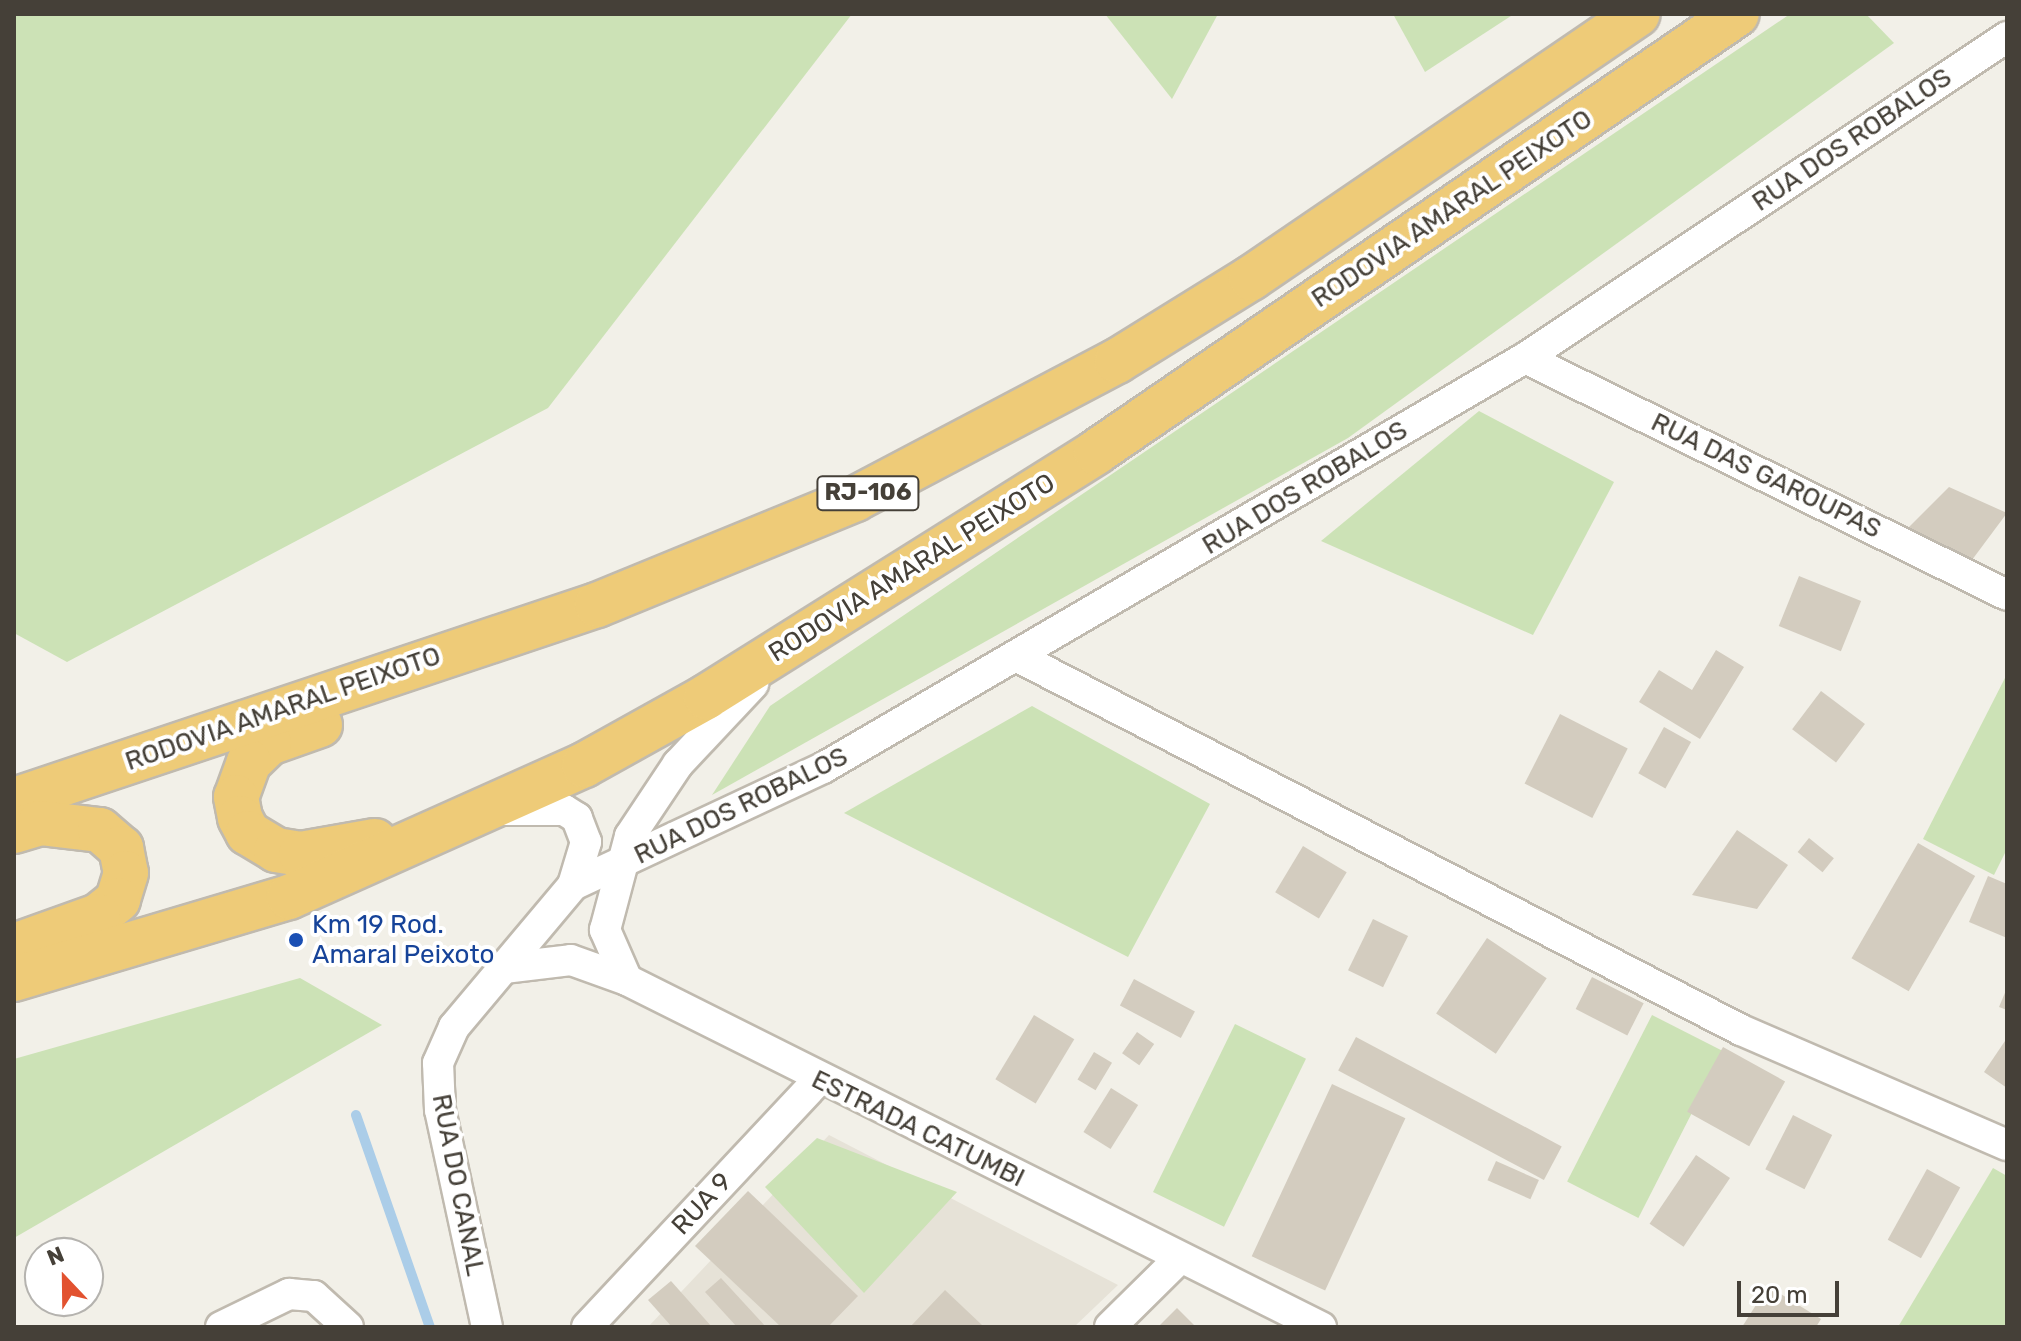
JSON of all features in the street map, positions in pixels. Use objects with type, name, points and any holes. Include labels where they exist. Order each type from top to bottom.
[{"type":"highway","name":"RODOVIA AMARAL PEIXOTO","points":[[14,800],[597,605],[869,493],[1117,361],[1366,202],[1638,14]]},
{"type":"highway","name":"RODOVIA AMARAL PEIXOTO","points":[[14,979],[289,897],[584,765],[805,637],[1096,452],[1737,14]]},
{"type":"highway","points":[[467,817],[301,854],[276,850],[248,833],[236,797],[249,762],[269,743],[660,605],[716,557]]},
{"type":"highway","points":[[14,831],[40,823],[100,830],[121,848],[126,873],[118,900],[98,916],[14,946]]},
{"type":"street","name":"RUA DOS ROBALOS","points":[[573,885],[823,768],[1018,657],[1525,358],[2007,37]]},
{"type":"street","name":"RUA DAS GAROUPAS","points":[[1525,358],[2004,585]]},
{"type":"street","points":[[627,980],[605,930],[619,865],[638,819],[678,764],[805,637]]},
{"type":"street","points":[[1018,657],[1741,1030],[2007,1145]]},
{"type":"street","points":[[467,817],[548,806],[577,818],[586,842],[573,885]]},
{"type":"street","name":"RUA DO CANAL","points":[[487,1327],[437,1083],[444,1044],[573,885]]},
{"type":"street","points":[[504,968],[571,960],[627,980]]},
{"type":"street","name":"ESTRADA CATUMBI","points":[[627,980],[817,1081],[1321,1327]]},
{"type":"street","name":"RUA 9","points":[[587,1327],[817,1081]]},
{"type":"street","points":[[1110,1327],[1180,1258]]},
{"type":"street","points":[[221,1327],[289,1294],[314,1296],[348,1327]]},
{"type":"shaded area","points":[[829,1135],[1118,1285],[1074,1327],[648,1327]]},
{"type":"green space","points":[[14,14],[852,14],[548,408],[67,662],[14,633]]},
{"type":"green space","points":[[1105,14],[1218,14],[1172,99]]},
{"type":"green space","points":[[1393,14],[1514,14],[1425,72]]},
{"type":"green space","points":[[1790,14],[1866,14],[1894,43],[1348,438],[712,795],[770,706]]},
{"type":"green space","points":[[1479,411],[1614,482],[1533,635],[1321,541]]},
{"type":"green space","points":[[2007,674],[2007,849],[1994,875],[1923,839]]},
{"type":"green space","points":[[1032,706],[1210,804],[1128,957],[844,813]]},
{"type":"green space","points":[[300,978],[382,1025],[14,1238],[14,1059]]},
{"type":"green space","points":[[1652,1015],[1723,1051],[1638,1218],[1567,1182]]},
{"type":"green space","points":[[1235,1024],[1306,1059],[1224,1227],[1153,1192]]},
{"type":"green space","points":[[817,1138],[957,1192],[864,1293],[765,1187]]},
{"type":"green space","points":[[1993,1168],[2007,1176],[2007,1327],[1898,1327]]},
{"type":"building","points":[[1949,487],[2007,513],[1969,564],[1902,534]]},
{"type":"building","points":[[1799,576],[1861,601],[1841,651],[1779,626]]},
{"type":"building","points":[[1716,650],[1744,667],[1700,739],[1639,702],[1659,670],[1692,690]]},
{"type":"building","points":[[1821,691],[1865,724],[1836,762],[1792,729]]},
{"type":"building","points":[[1560,714],[1628,749],[1592,818],[1525,783]]},
{"type":"building","points":[[1664,727],[1691,742],[1665,788],[1638,773]]},
{"type":"building","points":[[1737,830],[1788,865],[1757,909],[1692,895]]},
{"type":"building","points":[[1809,838],[1834,858],[1823,872],[1798,852]]},
{"type":"building","points":[[1918,843],[1975,876],[1909,991],[1852,958]]},
{"type":"building","points":[[1303,846],[1347,872],[1319,919],[1275,892]]},
{"type":"building","points":[[1988,876],[2007,884],[2007,938],[1969,922]]},
{"type":"building","points":[[1373,919],[1408,936],[1383,987],[1348,970]]},
{"type":"building","points":[[1487,938],[1547,978],[1496,1054],[1436,1013]]},
{"type":"building","points":[[1592,977],[1644,1003],[1627,1035],[1576,1009]]},
{"type":"building","points":[[1134,979],[1195,1011],[1181,1038],[1120,1005]]},
{"type":"building","points":[[2007,988],[2007,1010],[1999,1007]]},
{"type":"building","points":[[1034,1015],[1074,1039],[1036,1103],[995,1079]]},
{"type":"building","points":[[1137,1032],[1154,1044],[1139,1065],[1122,1053]]},
{"type":"building","points":[[1356,1037],[1562,1146],[1544,1180],[1338,1071]]},
{"type":"building","points":[[2007,1038],[2007,1088],[1984,1072]]},
{"type":"building","points":[[1723,1047],[1785,1081],[1749,1146],[1687,1112]]},
{"type":"building","points":[[1094,1052],[1112,1063],[1096,1090],[1078,1079]]},
{"type":"building","points":[[1332,1084],[1405,1118],[1325,1290],[1252,1256]]},
{"type":"building","points":[[1111,1088],[1138,1105],[1111,1149],[1083,1132]]},
{"type":"building","points":[[1793,1115],[1832,1135],[1805,1189],[1765,1169]]},
{"type":"building","points":[[1696,1155],[1730,1178],[1684,1247],[1650,1224]]},
{"type":"building","points":[[1496,1161],[1539,1180],[1530,1199],[1487,1180]]},
{"type":"building","points":[[1927,1169],[1960,1187],[1921,1258],[1888,1240]]},
{"type":"building","points":[[748,1191],[858,1296],[828,1327],[781,1327],[695,1246]]},
{"type":"building","points":[[721,1278],[766,1327],[737,1327],[705,1292]]},
{"type":"building","points":[[671,1281],[712,1327],[672,1327],[648,1300]]},
{"type":"building","points":[[1768,1286],[1821,1319],[1816,1327],[1742,1327]]},
{"type":"building","points":[[945,1290],[982,1325],[981,1327],[910,1327]]},
{"type":"building","points":[[1177,1308],[1196,1327],[1158,1327]]},
{"type":"waterway","points":[[356,1115],[430,1327]]},
{"type":"place","name":"Km 19 Rod. Amaral Peixoto","points":[[296,940]]}]
